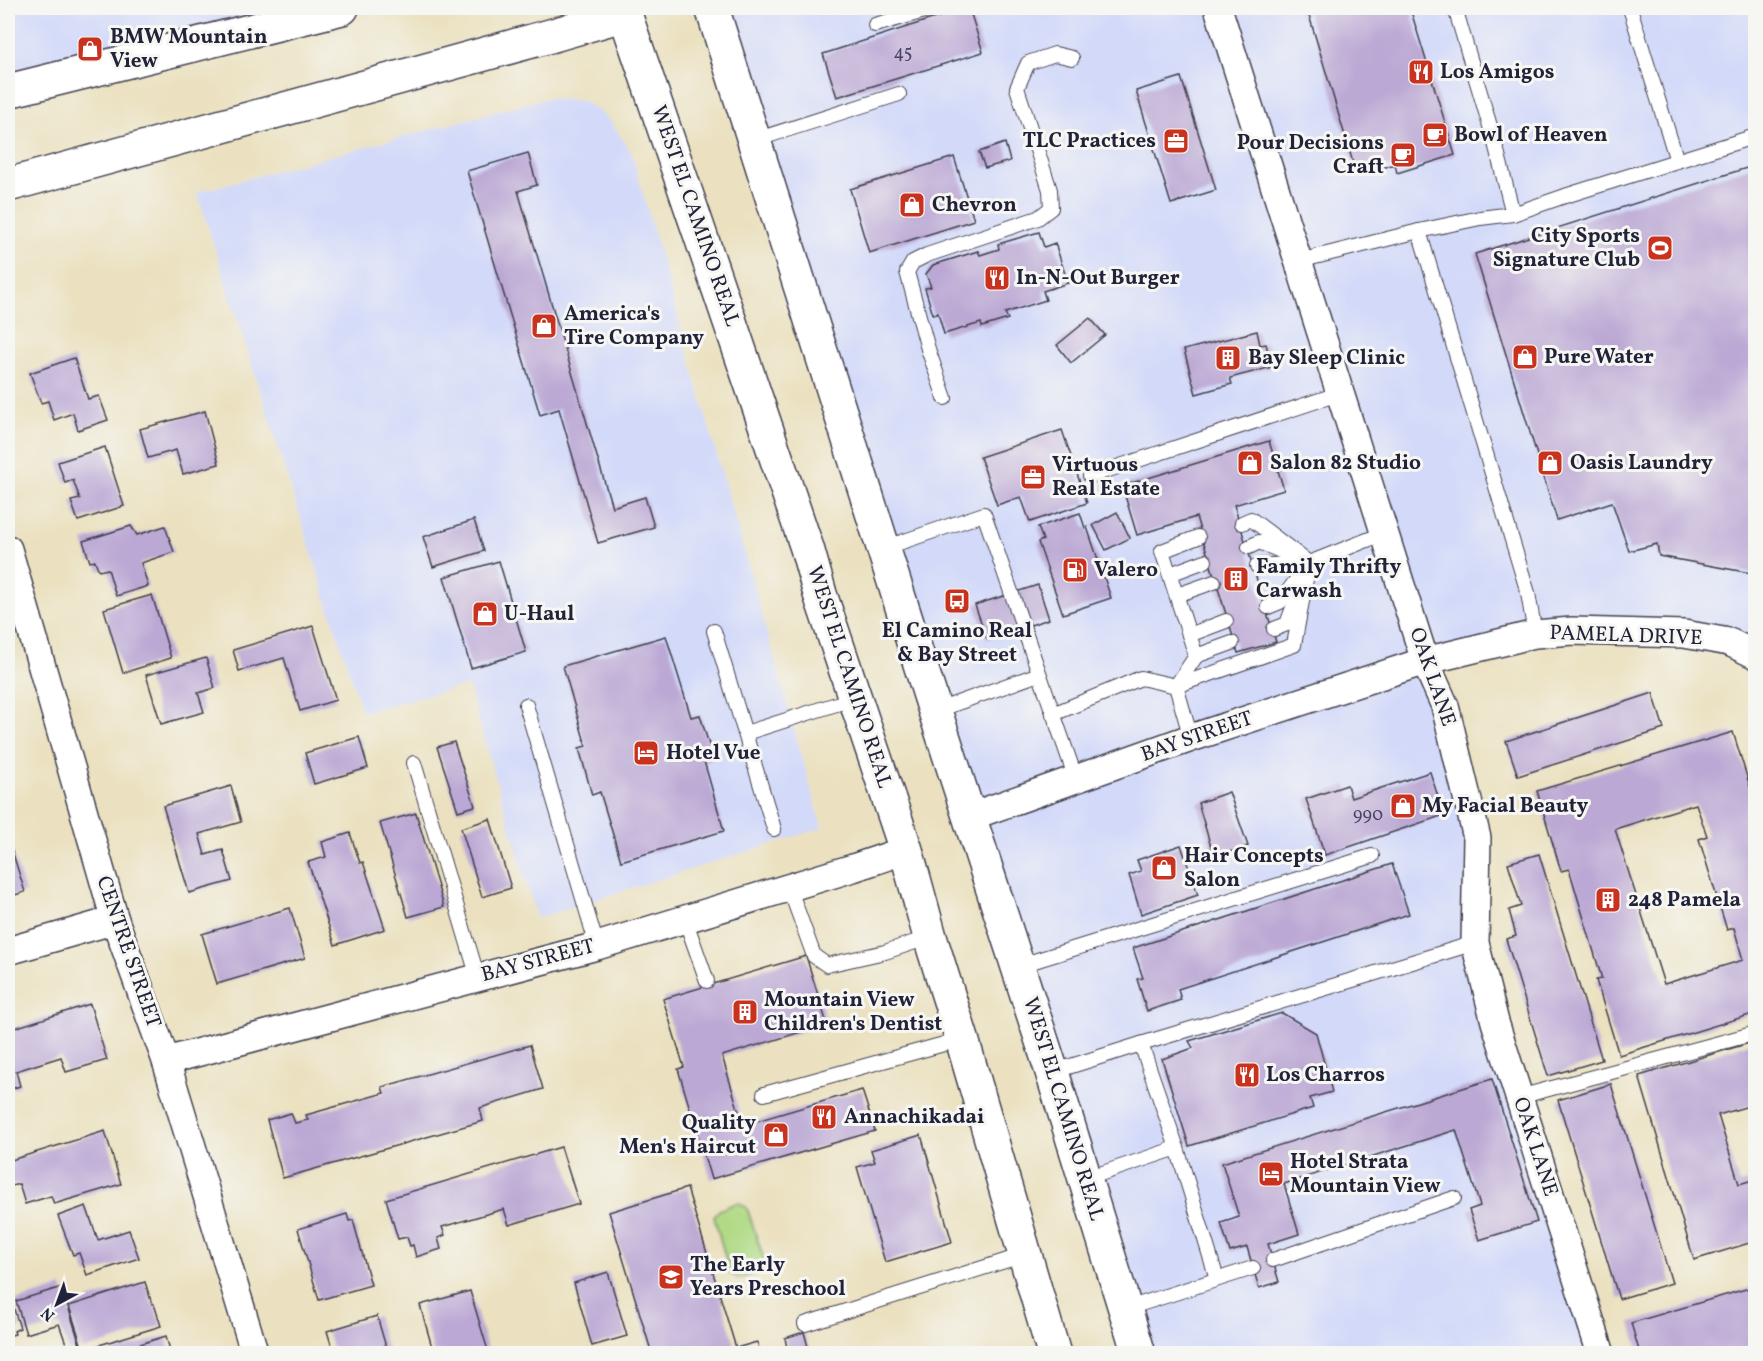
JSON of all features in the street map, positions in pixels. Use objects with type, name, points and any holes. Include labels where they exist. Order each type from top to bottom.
[{"type":"main road","points":[[8,91],[342,8]]},
{"type":"main road","name":"WEST EL CAMINO REAL","points":[[712,8],[934,711],[1052,1072],[1139,1353]]},
{"type":"main road","points":[[8,185],[550,36],[633,10]]},
{"type":"main road","name":"WEST EL CAMINO REAL","points":[[633,10],[820,594],[906,850],[1054,1353]]},
{"type":"street","name":"OAK LANE","points":[[1218,8],[1425,661],[1445,706],[1477,838],[1475,943],[1495,1022],[1601,1353]]},
{"type":"street","name":"CENTRE STREET","points":[[8,549],[115,920],[166,1061],[255,1353]]},
{"type":"street","name":"PAMELA DRIVE","points":[[1425,661],[1535,633],[1572,631],[1684,634],[1729,642],[1755,655]]},
{"type":"street","name":"BAY STREET","points":[[969,817],[1191,738],[1425,661]]},
{"type":"street","name":"BAY STREET","points":[[166,1061],[597,945],[906,850]]},
{"type":"street","points":[[8,951],[115,920]]},
{"type":"lane","points":[[875,25],[935,8]]},
{"type":"lane","points":[[1455,8],[1495,143],[1513,214]]},
{"type":"lane","points":[[1630,8],[1677,161]]},
{"type":"lane","points":[[945,398],[907,272],[913,262],[927,255],[1038,218],[1051,208],[1050,190],[1017,88],[1028,63],[1055,54],[1072,58]]},
{"type":"lane","points":[[755,140],[899,94]]},
{"type":"lane","points":[[1299,261],[1419,231],[1480,218],[1513,214],[1755,136]]},
{"type":"lane","points":[[1419,231],[1528,593],[1535,633]]},
{"type":"lane","points":[[1090,476],[1341,393]]},
{"type":"lane","points":[[884,548],[984,514],[1077,779]]},
{"type":"lane","points":[[1242,523],[1251,519],[1309,563]]},
{"type":"lane","points":[[1257,566],[1309,563],[1385,533]]},
{"type":"lane","points":[[1196,656],[1162,551],[1198,537]]},
{"type":"lane","points":[[1249,547],[1259,542],[1309,563]]},
{"type":"lane","points":[[1170,574],[1205,561]]},
{"type":"lane","points":[[1268,607],[1280,602],[1309,563]]},
{"type":"lane","points":[[1274,629],[1287,624],[1309,563]]},
{"type":"lane","points":[[1053,714],[1141,678],[1176,687],[1294,645],[1309,563]]},
{"type":"lane","points":[[1177,595],[1214,582]]},
{"type":"lane","points":[[1189,635],[1226,621]]},
{"type":"lane","points":[[714,631],[774,829]]},
{"type":"lane","points":[[1191,738],[1176,687],[1196,656],[1232,643]]},
{"type":"lane","points":[[934,711],[1039,674]]},
{"type":"lane","points":[[746,733],[855,698]]},
{"type":"lane","points":[[526,705],[597,945]]},
{"type":"lane","points":[[414,763],[477,978]]},
{"type":"lane","points":[[1018,966],[1372,856]]},
{"type":"lane","points":[[789,887],[814,956],[827,965],[885,952],[930,937]]},
{"type":"lane","points":[[685,919],[707,981]]},
{"type":"lane","points":[[1052,1072],[1475,943]]},
{"type":"lane","points":[[1519,1097],[1755,1032]]},
{"type":"lane","points":[[764,1094],[962,1039]]},
{"type":"lane","points":[[1141,1044],[1177,1148],[1217,1279]]},
{"type":"lane","points":[[1085,1179],[1177,1148]]},
{"type":"lane","points":[[1273,1260],[1454,1198]]},
{"type":"lane","points":[[805,1324],[1024,1255]]},
{"type":"lane","points":[[1125,1309],[1253,1268]]},
{"type":"shaded area","name":"BMW Mountain View","points":[[8,8],[337,8],[8,90]]},
{"type":"shaded area","points":[[712,8],[1755,8],[1755,655],[1572,631],[1425,661],[1443,700],[1480,941],[1602,1353],[1139,1353]]},
{"type":"shaded area","points":[[548,98],[584,101],[609,119],[631,151],[822,828],[537,918],[468,685],[362,712],[197,192]]},
{"type":"green space","points":[[738,1202],[747,1208],[765,1263],[760,1272],[740,1279],[730,1274],[714,1217],[719,1210]]},
{"type":"building","points":[[969,8],[983,52],[837,97],[823,54]]},
{"type":"building","points":[[1298,8],[1410,8],[1455,155],[1397,173],[1395,164],[1357,176],[1308,12],[1300,15]]},
{"type":"building","name":"TLC Practices","points":[[1181,77],[1216,190],[1171,204],[1136,91]]},
{"type":"building","points":[[1005,143],[1010,161],[985,168],[979,152]]},
{"type":"building","points":[[528,153],[537,185],[518,191],[612,507],[645,497],[654,527],[598,543],[559,409],[540,415],[467,171]]},
{"type":"building","name":"Chevron","points":[[954,157],[974,220],[869,253],[850,189]]},
{"type":"building","points":[[1756,165],[1756,574],[1659,556],[1657,544],[1629,551],[1612,502],[1557,520],[1475,254]]},
{"type":"building","name":"In-N-Out Burger","points":[[1039,232],[1044,247],[1055,243],[1068,283],[1043,291],[1046,300],[1005,313],[1008,319],[982,327],[981,323],[944,334],[938,313],[933,315],[925,288],[931,287],[926,274],[933,265],[978,251],[980,255],[999,249],[998,244]]},
{"type":"building","points":[[1090,318],[1105,335],[1071,363],[1057,345]]},
{"type":"building","name":"Bay Sleep Clinic","points":[[1257,331],[1260,345],[1266,344],[1272,367],[1230,378],[1232,384],[1196,394],[1184,350]]},
{"type":"building","points":[[74,358],[88,399],[99,396],[108,420],[78,430],[73,413],[54,420],[48,401],[41,403],[30,373]]},
{"type":"building","points":[[205,411],[219,464],[183,474],[176,450],[148,458],[140,429]]},
{"type":"building","name":"Virtuous Real Estate","points":[[1062,430],[1087,503],[1030,522],[1021,497],[997,505],[980,457]]},
{"type":"building","points":[[1269,441],[1284,490],[1234,505],[1276,642],[1238,653],[1196,517],[1137,535],[1122,486]]},
{"type":"building","points":[[105,447],[124,506],[78,521],[71,501],[80,499],[73,480],[65,483],[58,462]]},
{"type":"building","points":[[1117,512],[1130,538],[1106,550],[1093,525]]},
{"type":"building","name":"Valero","points":[[1080,513],[1111,598],[1063,614],[1038,542],[1043,540],[1038,527]]},
{"type":"building","points":[[474,520],[484,551],[433,567],[423,537]]},
{"type":"building","points":[[131,526],[137,535],[165,526],[174,552],[141,563],[148,586],[116,596],[108,569],[99,571],[95,561],[90,562],[83,541]]},
{"type":"building","name":"U-Haul","points":[[499,561],[526,652],[471,668],[444,577]]},
{"type":"building","points":[[1038,585],[1049,619],[987,639],[975,605]]},
{"type":"building","points":[[152,595],[171,658],[123,673],[104,609]]},
{"type":"building","points":[[313,626],[336,700],[300,711],[284,658],[239,671],[233,650]]},
{"type":"building","name":"Hotel Vue","points":[[666,636],[691,717],[700,715],[713,758],[704,761],[724,831],[621,861],[600,792],[592,795],[579,748],[586,746],[563,666]]},
{"type":"building","points":[[206,658],[215,688],[198,693],[204,712],[161,724],[146,675]]},
{"type":"building","points":[[1653,693],[1664,729],[1518,776],[1506,741]]},
{"type":"building","name":"248 Pamela","points":[[1733,732],[1756,806],[1756,1013],[1619,1055],[1596,980],[1602,979],[1569,869],[1561,871],[1537,791]],"holes":[[[1696,804],[1707,836],[1699,839],[1727,930],[1734,928],[1743,960],[1664,984],[1615,829]]]},
{"type":"building","points":[[359,737],[368,768],[314,784],[305,753]]},
{"type":"building","points":[[454,742],[475,806],[458,811],[437,747]]},
{"type":"building","points":[[1430,772],[1444,815],[1325,855],[1306,799],[1347,785],[1351,798]]},
{"type":"building","points":[[231,786],[241,822],[199,834],[205,855],[223,850],[232,881],[189,893],[163,806]]},
{"type":"building","points":[[1229,792],[1248,846],[1214,857],[1198,803]]},
{"type":"building","points":[[416,813],[444,907],[408,917],[380,823]]},
{"type":"building","points":[[490,819],[511,888],[482,897],[461,828]]},
{"type":"building","points":[[350,833],[360,863],[363,862],[385,929],[335,945],[308,862],[326,857],[322,842]]},
{"type":"building","points":[[8,838],[25,892],[8,897]]},
{"type":"building","points":[[1181,845],[1198,895],[1141,914],[1129,875],[1141,871],[1137,860]]},
{"type":"building","points":[[1539,854],[1602,1060],[1548,1076],[1506,939],[1516,936],[1509,910],[1521,906],[1508,863]]},
{"type":"building","points":[[1392,864],[1409,914],[1178,989],[1181,1000],[1147,1011],[1137,979],[1143,978],[1133,948]]},
{"type":"building","points":[[290,908],[305,958],[217,984],[202,934]]},
{"type":"building","points":[[806,956],[827,1024],[722,1056],[743,1125],[862,1090],[875,1131],[711,1179],[678,1069],[684,1067],[663,999]]},
{"type":"building","points":[[90,1004],[107,1060],[66,1072],[61,1057],[16,1071],[20,1086],[8,1090],[8,1030]]},
{"type":"building","name":"Los Charros","points":[[1282,1013],[1316,1033],[1332,1092],[1310,1098],[1313,1108],[1189,1146],[1162,1059],[1193,1048],[1189,1041]]},
{"type":"building","points":[[1756,1041],[1756,1104],[1718,1115],[1739,1184],[1756,1179],[1756,1241],[1694,1260],[1639,1076]]},
{"type":"building","points":[[530,1045],[543,1089],[480,1108],[483,1121],[283,1178],[267,1120],[291,1113],[295,1123],[308,1120],[306,1115],[384,1093],[382,1087]]},
{"type":"building","name":"Hotel Strata Mountain View","points":[[1492,1079],[1537,1222],[1479,1240],[1469,1210],[1480,1206],[1456,1130],[1284,1184],[1299,1234],[1268,1244],[1279,1282],[1259,1288],[1247,1247],[1230,1252],[1221,1223],[1239,1217],[1222,1163]]},
{"type":"building","points":[[1611,1084],[1672,1283],[1619,1299],[1558,1100]]},
{"type":"building","points":[[105,1131],[121,1184],[54,1204],[51,1196],[25,1204],[19,1184],[8,1187],[8,1161]]},
{"type":"building","points":[[921,1135],[952,1242],[885,1262],[857,1167],[875,1162],[871,1150]]},
{"type":"building","points":[[561,1147],[579,1204],[509,1225],[504,1209],[442,1227],[445,1235],[438,1238],[441,1249],[416,1257],[413,1245],[410,1246],[407,1237],[398,1239],[386,1199]]},
{"type":"building","name":"The Early Years Preschool","points":[[687,1188],[736,1348],[757,1342],[761,1354],[652,1354],[609,1212]]},
{"type":"building","points":[[86,1206],[98,1240],[129,1230],[139,1258],[87,1275],[79,1253],[73,1255],[58,1216]]},
{"type":"building","points":[[347,1214],[349,1221],[353,1220],[371,1285],[319,1300],[298,1229]]},
{"type":"building","points":[[608,1272],[627,1336],[592,1346],[574,1283]]},
{"type":"building","points":[[145,1282],[161,1326],[83,1350],[69,1306]]},
{"type":"building","points":[[1756,1286],[1756,1354],[1745,1354],[1744,1350],[1733,1354],[1640,1354],[1631,1323]]},
{"type":"building","points":[[62,1287],[81,1348],[69,1352],[59,1324],[26,1334],[16,1301]]},
{"type":"building","points":[[470,1291],[489,1354],[434,1354],[420,1305]]},
{"type":"building","points":[[12,1303],[20,1328],[14,1331],[15,1334],[8,1336],[8,1305]]},
{"type":"building","points":[[377,1316],[388,1354],[334,1354],[327,1331]]},
{"type":"building","name":"The Early Years Preschool","points":[[804,1332],[810,1354],[770,1354],[787,1348],[785,1338]]},
{"type":"building","points":[[166,1336],[171,1354],[111,1354],[111,1353]]},
{"type":"place","name":"BMW Mountain View","points":[[90,49]]},
{"type":"place","name":"Los Amigos","points":[[1421,72]]},
{"type":"place","name":"Bowl of Heaven","points":[[1435,135]]},
{"type":"place","name":"TLC Practices","points":[[1176,141]]},
{"type":"place","name":"Pour Decisions Craft","points":[[1403,155]]},
{"type":"place","name":"Chevron","points":[[912,205]]},
{"type":"place","name":"City Sports Signature Club","points":[[1660,248]]},
{"type":"place","name":"In-N-Out Burger","points":[[997,278]]},
{"type":"place","name":"America's Tire Company","points":[[544,326]]},
{"type":"place","name":"Pure Water","points":[[1525,357]]},
{"type":"place","name":"Bay Sleep Clinic","points":[[1228,358]]},
{"type":"place","name":"Salon 82 Studio","points":[[1250,463]]},
{"type":"place","name":"Oasis Laundry","points":[[1550,463]]},
{"type":"place","name":"Virtuous Real Estate","points":[[1033,477]]},
{"type":"place","name":"Valero","points":[[1075,570]]},
{"type":"place","name":"Family Thrifty Carwash","points":[[1236,579]]},
{"type":"place","name":"El Camino Real & Bay Street","points":[[957,601]]},
{"type":"place","name":"U-Haul","points":[[485,614]]},
{"type":"place","name":"Hotel Vue","points":[[646,753]]},
{"type":"place","name":"My Facial Beauty","points":[[1403,806]]},
{"type":"place","name":"Hair Concepts Salon","points":[[1164,868]]},
{"type":"place","name":"248 Pamela","points":[[1608,900]]},
{"type":"place","name":"Mountain View Children's Dentist","points":[[745,1012]]},
{"type":"place","name":"Los Charros","points":[[1247,1075]]},
{"type":"place","name":"Annachikadai","points":[[824,1117]]},
{"type":"place","name":"Quality Men's Haircut","points":[[776,1135]]},
{"type":"place","name":"Hotel Strata Mountain View","points":[[1271,1174]]},
{"type":"place","name":"The Early Years Preschool","points":[[671,1277]]}]
